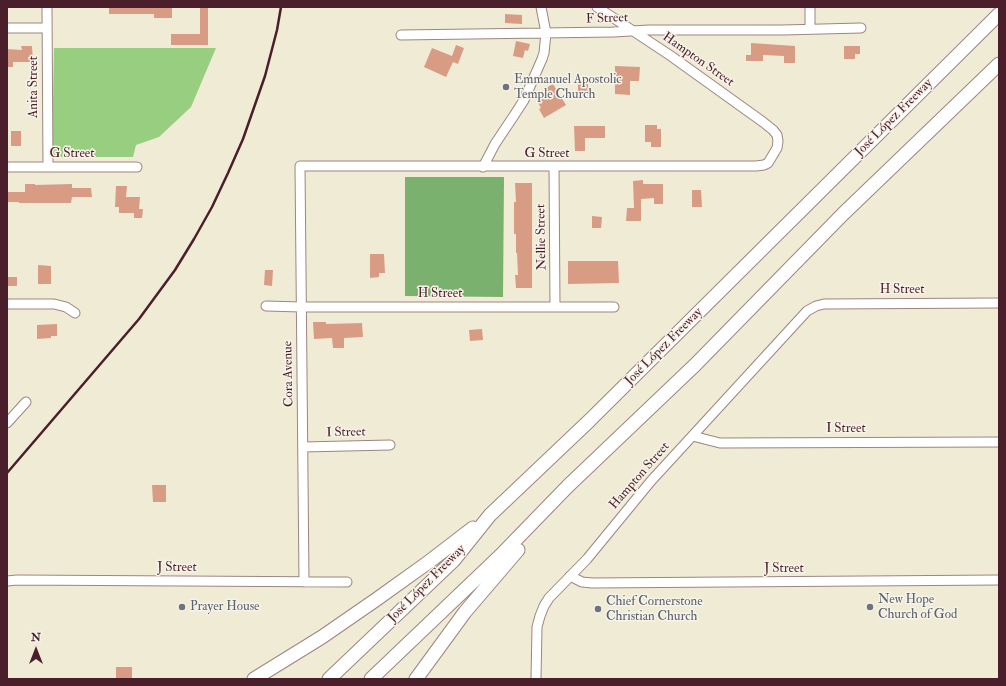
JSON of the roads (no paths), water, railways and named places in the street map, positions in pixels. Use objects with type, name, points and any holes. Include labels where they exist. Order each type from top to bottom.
[{"type":"highway","name":"José López Freeway","points":[[329,679],[454,560],[490,515],[589,421],[999,14]]},
{"type":"highway","points":[[371,679],[500,556],[560,494],[695,365],[843,214],[999,64]]},
{"type":"highway","points":[[416,679],[465,612],[528,539],[560,494]]},
{"type":"highway","points":[[254,679],[322,637],[377,599],[490,515]]},
{"type":"street","name":"Anita Street","points":[[47,7],[48,167]]},
{"type":"street","points":[[483,167],[495,144],[524,100],[542,59],[546,33],[541,7]]},
{"type":"street","name":"Hampton Street","points":[[597,7],[671,56],[763,122],[777,135],[778,141]]},
{"type":"street","points":[[810,7],[810,29]]},
{"type":"street","points":[[7,28],[47,28]]},
{"type":"street","name":"F Street","points":[[401,35],[613,32],[649,30],[783,30],[861,28]]},
{"type":"street","name":"G Street","points":[[300,166],[756,166],[768,163],[777,148],[778,141]]},
{"type":"street","name":"Cora Avenue","points":[[300,166],[304,582]]},
{"type":"street","name":"G Street","points":[[7,167],[137,167]]},
{"type":"street","name":"Nellie Street","points":[[554,167],[555,307]]},
{"type":"street","name":"H Street","points":[[807,311],[824,304],[999,303]]},
{"type":"street","points":[[7,304],[54,304],[66,307],[75,313]]},
{"type":"street","name":"H Street","points":[[266,306],[614,307]]},
{"type":"street","name":"Hampton Street","points":[[536,679],[538,627],[540,616],[549,598],[587,559],[651,480],[807,311]]},
{"type":"street","points":[[7,423],[26,402]]},
{"type":"street","name":"I Street","points":[[693,436],[720,443],[999,442]]},
{"type":"street","name":"I Street","points":[[303,447],[390,445]]},
{"type":"street","name":"J Street","points":[[570,576],[582,582],[592,583],[999,580]]},
{"type":"street","name":"J Street","points":[[7,581],[347,582]]},
{"type":"railway","points":[[7,473],[139,319],[175,270],[194,239],[212,207],[243,139],[265,76],[277,30],[281,7]]},
{"type":"place","name":"Emmanuel Apostolic Temple Church","points":[[506,87]]},
{"type":"place","name":"Prayer House","points":[[182,607]]},
{"type":"place","name":"New Hope Church of God","points":[[870,607]]},
{"type":"place","name":"Chief Cornerstone Christian Church","points":[[598,609]]}]
